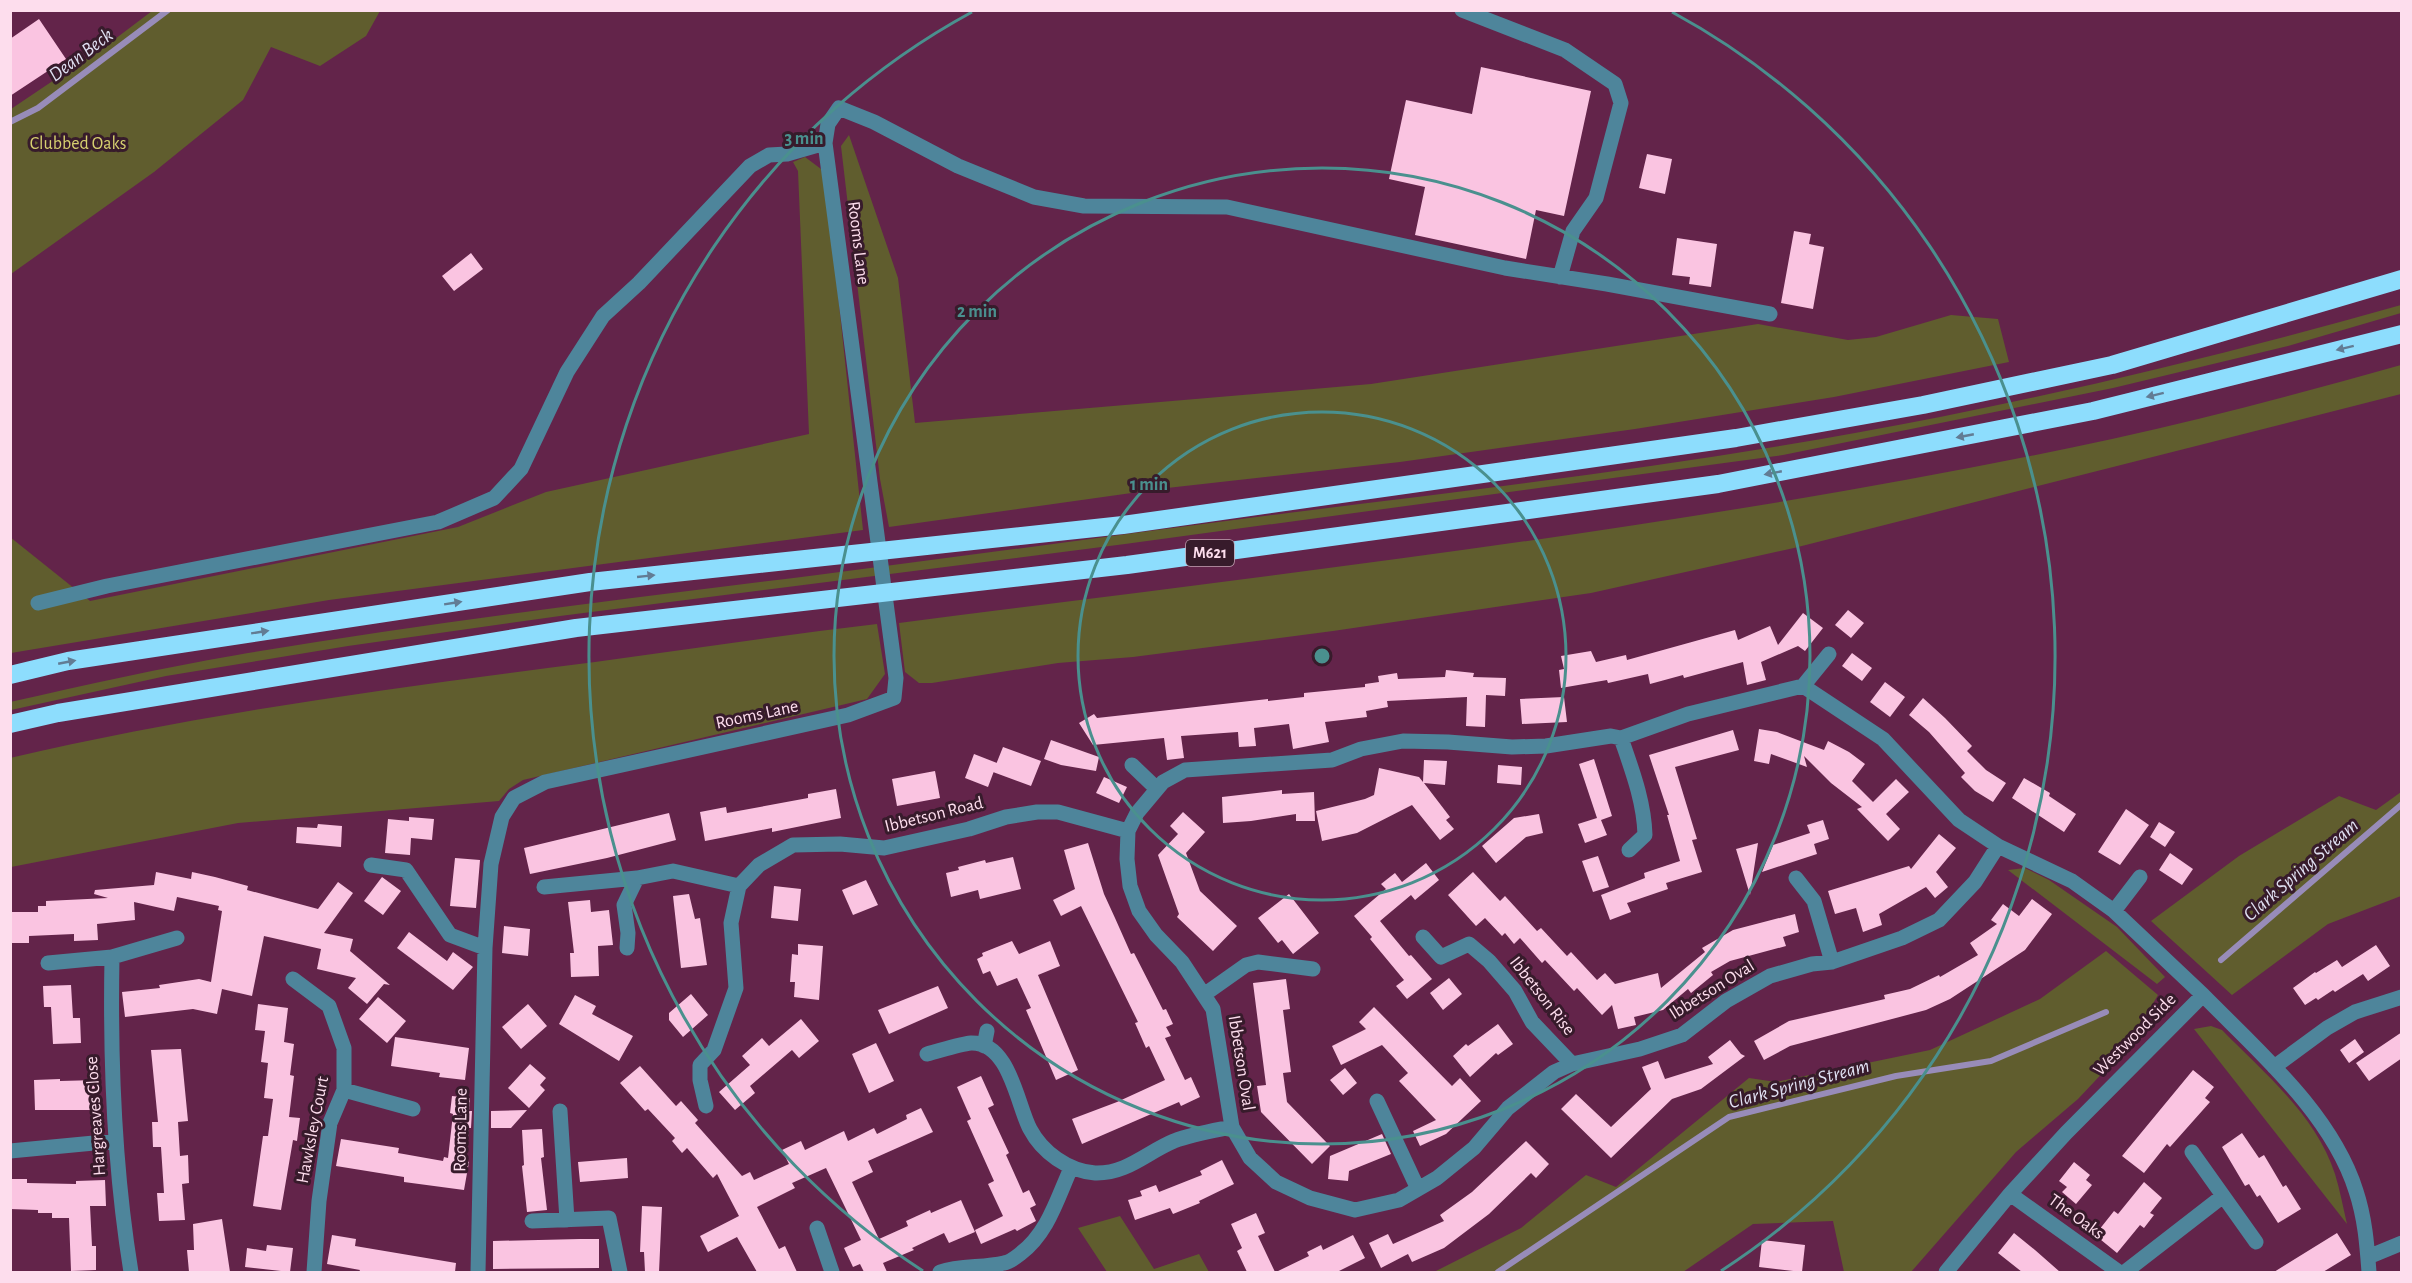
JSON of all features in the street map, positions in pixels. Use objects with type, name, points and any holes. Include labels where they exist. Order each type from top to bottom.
[{"type":"highway","name":"M621","points":[[10,675],[68,661],[590,582],[1123,525],[1736,438],[1923,405],[2112,364],[2398,280]]},
{"type":"highway","name":"M621","points":[[10,724],[58,713],[576,628],[1127,565],[1718,484],[2093,411],[2402,334]]},
{"type":"street","points":[[1462,10],[1565,50],[1616,84],[1621,103],[1596,198],[1573,231],[1560,277],[1770,314]]},
{"type":"street","name":"Rooms Lane","points":[[478,1272],[485,948],[491,864],[502,817],[514,798],[545,782],[848,715],[894,698],[896,678],[825,143],[828,124],[839,108],[874,122],[958,166],[1034,197],[1084,206],[1227,207],[1482,263],[1560,277]]},
{"type":"street","points":[[38,603],[107,586],[438,522],[494,498],[521,469],[567,372],[603,316],[639,283],[750,166],[769,155],[787,154],[825,143]]},
{"type":"street","points":[[1829,654],[1803,686],[1883,739],[1959,820],[1998,846],[2072,881],[2114,911],[2203,994]]},
{"type":"street","name":"Ibbetson Oval","points":[[1803,686],[1688,714],[1621,738],[1611,735],[1546,746],[1512,747],[1404,741],[1361,749],[1332,760],[1185,770],[1163,783],[1137,813],[1128,831],[1127,859],[1130,886],[1139,910],[1156,935],[1182,962],[1213,1009],[1232,1127],[1250,1158],[1276,1182],[1310,1198],[1355,1210],[1399,1200],[1437,1178],[1474,1148],[1508,1108],[1554,1071],[1572,1064],[1640,1049],[1682,1035],[1726,1001],[1770,976],[1812,964],[1832,962],[1902,938],[1939,920],[1975,882],[1998,846]]},
{"type":"street","points":[[1621,738],[1639,790],[1645,818],[1645,835],[1629,850]]},
{"type":"street","points":[[1132,765],[1157,789]]},
{"type":"street","name":"Ibbetson Road","points":[[739,886],[759,865],[793,845],[840,844],[884,848],[969,829],[1006,817],[1037,812],[1058,812],[1128,831]]},
{"type":"street","points":[[371,866],[406,870],[450,935],[485,948]]},
{"type":"street","points":[[544,887],[637,878],[673,871],[739,886],[731,923],[736,987],[714,1050],[700,1065],[700,1080],[706,1106]]},
{"type":"street","points":[[2114,911],[2140,877]]},
{"type":"street","points":[[627,948],[628,933],[624,905],[637,878]]},
{"type":"street","points":[[1796,878],[1814,901],[1832,962]]},
{"type":"street","name":"Ibbetson Rise","points":[[1423,937],[1441,957],[1469,944],[1483,955],[1515,991],[1532,1022],[1572,1064]]},
{"type":"street","points":[[48,963],[112,957],[177,938]]},
{"type":"street","name":"Hargreaves Close","points":[[112,957],[111,1040],[115,1141],[131,1272]]},
{"type":"street","points":[[1205,994],[1246,965],[1258,962],[1313,969]]},
{"type":"street","name":"Hawksley Court","points":[[292,979],[329,1006],[344,1048],[344,1090],[330,1123],[319,1201],[314,1272]]},
{"type":"street","name":"Westwood Side","points":[[1946,1272],[2010,1194],[2066,1133],[2203,994],[2274,1067],[2311,1110],[2341,1154],[2356,1190],[2365,1223],[2369,1265]]},
{"type":"street","points":[[2274,1067],[2327,1028],[2355,1012],[2402,997]]},
{"type":"street","points":[[984,1046],[987,1030]]},
{"type":"street","points":[[927,1053],[972,1043],[984,1046],[993,1053],[1016,1087],[1030,1129],[1049,1152],[1071,1168],[1096,1173],[1122,1169],[1172,1142],[1232,1127]]},
{"type":"street","points":[[344,1090],[413,1109]]},
{"type":"street","points":[[1377,1101],[1418,1189]]},
{"type":"street","points":[[560,1111],[567,1220]]},
{"type":"street","points":[[10,1151],[115,1141]]},
{"type":"street","points":[[2192,1152],[2256,1242]]},
{"type":"street","points":[[940,1272],[1007,1263],[1033,1244],[1049,1220],[1071,1168]]},
{"type":"street","name":"The Oaks","points":[[2010,1194],[2119,1272]]},
{"type":"street","points":[[2125,1272],[2223,1196]]},
{"type":"street","points":[[532,1221],[609,1218],[620,1272]]},
{"type":"street","points":[[817,1228],[832,1272]]},
{"type":"street","points":[[2369,1265],[2402,1244]]},
{"type":"green space","name":"Clubbed Oaks","points":[[152,11],[380,11],[366,36],[320,66],[271,47],[243,100],[154,172],[11,274],[11,109],[115,39]]},
{"type":"green space","points":[[849,135],[898,278],[915,423],[1371,384],[1758,324],[1848,340],[1876,337],[1951,315],[1998,319],[2009,362],[1834,397],[1635,429],[1400,462],[1167,488],[889,527],[880,479],[841,146]]},
{"type":"green space","points":[[805,157],[821,169],[827,192],[863,530],[329,600],[11,653],[10,537],[90,601],[458,527],[546,492],[809,434],[798,171],[793,162]]},
{"type":"green space","points":[[2401,305],[2401,313],[2288,346],[2113,388],[1783,455],[348,646],[166,676],[11,710],[10,702],[180,665],[382,632],[1533,482],[1778,446],[1940,417],[2114,379]]},
{"type":"green space","points":[[2401,365],[2401,394],[1794,548],[1591,593],[1333,631],[1133,657],[1058,663],[932,683],[919,683],[905,672],[899,623],[1507,544],[1811,497],[2148,431]]},
{"type":"green space","points":[[877,624],[885,674],[867,699],[523,780],[509,789],[499,801],[238,823],[11,867],[10,758],[155,728],[301,702]]},
{"type":"green space","points":[[2401,792],[2401,896],[2328,924],[2232,995],[2151,921],[2239,856],[2339,796],[2376,810]]},
{"type":"green space","points":[[2025,868],[2049,880],[2117,927],[2165,977],[2157,984],[2008,870]]},
{"type":"green space","points":[[2106,951],[2158,995],[2127,1047],[2078,1099],[2016,1152],[1911,1272],[1844,1272],[1833,1221],[1753,1224],[1683,1272],[1434,1272],[1521,1228],[1586,1175],[1616,1187],[1749,1078],[1776,1082],[1930,1050],[2040,999]]},
{"type":"green space","points":[[2211,1026],[2222,1030],[2302,1114],[2326,1153],[2335,1174],[2347,1224],[2194,1029]]},
{"type":"green space","points":[[1120,1216],[1154,1269],[1199,1254],[1209,1272],[1107,1272],[1078,1228]]},
{"type":"building","points":[[39,19],[66,59],[10,96],[10,39]]},
{"type":"building","points":[[1481,67],[1591,91],[1564,216],[1536,210],[1526,259],[1415,235],[1425,187],[1389,179],[1406,100],[1472,114]]},
{"type":"building","points":[[1647,154],[1672,159],[1665,194],[1639,188]]},
{"type":"building","points":[[1794,231],[1811,234],[1809,244],[1824,247],[1813,309],[1781,303]]},
{"type":"building","points":[[1677,238],[1717,244],[1711,287],[1689,284],[1690,277],[1672,275]]},
{"type":"building","points":[[471,253],[483,269],[454,291],[442,276]]},
{"type":"building","points":[[1848,610],[1864,623],[1851,638],[1835,625]]},
{"type":"building","points":[[1803,613],[1823,628],[1805,651],[1798,646],[1761,662],[1766,680],[1747,685],[1743,662],[1684,678],[1683,675],[1650,684],[1648,674],[1608,683],[1607,680],[1561,688],[1559,670],[1564,669],[1561,656],[1591,651],[1596,662],[1626,655],[1627,660],[1735,630],[1738,640],[1770,626],[1778,645]]},
{"type":"building","points":[[1852,653],[1872,668],[1862,681],[1842,666]]},
{"type":"building","points":[[1446,670],[1474,673],[1473,677],[1506,678],[1505,696],[1486,695],[1485,727],[1466,726],[1467,697],[1387,701],[1388,707],[1366,711],[1367,717],[1325,722],[1329,742],[1293,749],[1289,724],[1254,728],[1256,746],[1239,747],[1238,732],[1181,736],[1184,758],[1167,760],[1164,738],[1093,745],[1079,723],[1094,714],[1097,718],[1304,697],[1304,693],[1365,687],[1365,684],[1379,682],[1378,676],[1397,673],[1398,679],[1445,677]]},
{"type":"building","points":[[1885,682],[1905,697],[1890,717],[1870,702]]},
{"type":"building","points":[[1564,697],[1567,722],[1522,724],[1520,699]]},
{"type":"building","points":[[1923,698],[1972,746],[1967,751],[1986,770],[2006,783],[1993,802],[1975,791],[1961,777],[1965,773],[1929,732],[1909,715]]},
{"type":"building","points":[[1759,729],[1777,732],[1824,750],[1828,741],[1849,752],[1865,764],[1852,781],[1873,802],[1896,779],[1909,792],[1886,814],[1900,829],[1888,841],[1857,809],[1862,807],[1831,783],[1804,756],[1807,767],[1771,754],[1769,764],[1754,761]]},
{"type":"building","points":[[1733,730],[1739,750],[1675,767],[1697,839],[1692,840],[1702,872],[1666,883],[1668,889],[1627,903],[1631,912],[1610,920],[1601,895],[1645,878],[1644,873],[1680,861],[1667,815],[1669,815],[1649,755]]},
{"type":"building","points":[[1051,740],[1099,757],[1096,771],[1061,765],[1044,759]]},
{"type":"building","points":[[1003,747],[1041,761],[1031,786],[993,772]]},
{"type":"building","points":[[974,754],[997,763],[988,787],[965,778]]},
{"type":"building","points":[[1594,759],[1612,816],[1601,820],[1607,835],[1585,843],[1578,824],[1597,818],[1579,764]]},
{"type":"building","points":[[1424,760],[1447,761],[1445,785],[1424,783],[1450,817],[1446,820],[1454,829],[1440,840],[1412,805],[1357,833],[1322,841],[1316,811],[1374,795],[1379,768],[1419,777],[1423,782]]},
{"type":"building","points":[[1498,765],[1522,767],[1521,785],[1497,783]]},
{"type":"building","points":[[935,771],[940,798],[897,806],[892,779]]},
{"type":"building","points":[[1104,777],[1127,787],[1119,803],[1096,793]]},
{"type":"building","points":[[2024,778],[2050,793],[2049,796],[2076,814],[2064,832],[2012,798]]},
{"type":"building","points":[[836,789],[841,818],[772,832],[772,828],[705,841],[700,812],[726,807],[727,813],[808,798],[808,794]]},
{"type":"building","points":[[1282,790],[1282,794],[1314,792],[1315,821],[1296,821],[1296,814],[1223,823],[1222,797]]},
{"type":"building","points":[[2126,809],[2149,825],[2120,865],[2098,852]]},
{"type":"building","points":[[1183,812],[1205,832],[1186,853],[1200,891],[1237,926],[1213,951],[1177,917],[1179,914],[1158,855],[1178,834],[1170,826]]},
{"type":"building","points":[[669,813],[676,840],[607,858],[530,874],[524,848]]},
{"type":"building","points":[[1539,814],[1543,833],[1526,837],[1496,863],[1482,846],[1514,818]]},
{"type":"building","points":[[409,817],[434,819],[432,840],[411,838],[410,855],[385,853],[388,819],[409,821]]},
{"type":"building","points":[[1823,820],[1829,839],[1814,844],[1817,854],[1762,872],[1773,845],[1810,833],[1807,825]]},
{"type":"building","points":[[2159,822],[2175,832],[2165,847],[2150,837]]},
{"type":"building","points":[[318,824],[342,826],[341,847],[296,843],[297,827],[317,828]]},
{"type":"building","points":[[1939,834],[1956,848],[1936,872],[1948,887],[1935,898],[1926,887],[1879,914],[1882,925],[1863,932],[1856,908],[1835,914],[1828,891],[1909,866],[1911,869]]},
{"type":"building","points":[[1088,843],[1104,894],[1131,954],[1134,953],[1163,1010],[1166,1009],[1173,1024],[1166,1027],[1171,1036],[1165,1038],[1185,1080],[1191,1077],[1200,1097],[1181,1106],[1179,1102],[1082,1144],[1072,1119],[1165,1080],[1149,1046],[1146,1048],[1135,1023],[1138,1022],[1081,906],[1061,916],[1053,900],[1075,889],[1064,850]]},
{"type":"building","points":[[1758,843],[1750,895],[1736,849]]},
{"type":"building","points":[[2170,853],[2193,869],[2182,885],[2159,870]]},
{"type":"building","points":[[1598,856],[1609,887],[1593,892],[1582,861]]},
{"type":"building","points":[[1013,857],[1021,889],[980,899],[978,890],[951,897],[946,873],[959,870],[958,867],[985,860],[986,863]]},
{"type":"building","points":[[455,858],[480,860],[476,908],[450,906]]},
{"type":"building","points":[[1426,863],[1439,880],[1415,900],[1411,895],[1380,921],[1432,979],[1407,999],[1396,986],[1404,980],[1354,916],[1386,889],[1381,884],[1395,873],[1402,882]]},
{"type":"building","points":[[156,872],[191,879],[192,872],[215,877],[248,886],[247,890],[318,909],[338,882],[353,893],[324,933],[353,939],[350,951],[390,985],[384,984],[367,1004],[348,988],[356,978],[317,969],[321,949],[264,936],[252,996],[222,989],[217,1014],[193,1009],[125,1017],[122,992],[160,988],[159,985],[199,979],[211,982],[222,911],[218,910],[219,906],[177,897],[174,911],[134,902],[135,920],[97,924],[98,940],[74,941],[74,934],[29,936],[29,943],[10,943],[10,912],[38,912],[38,906],[46,906],[46,901],[108,898],[94,894],[95,890],[154,885]]},
{"type":"building","points":[[1473,872],[1500,901],[1505,896],[1537,931],[1541,928],[1567,956],[1571,952],[1597,980],[1605,973],[1615,984],[1658,973],[1661,988],[1705,952],[1702,948],[1733,930],[1795,914],[1799,932],[1783,937],[1786,946],[1730,961],[1711,972],[1713,975],[1691,993],[1688,989],[1663,1010],[1634,1017],[1636,1025],[1618,1029],[1612,1005],[1602,1015],[1577,988],[1574,991],[1545,960],[1542,963],[1520,938],[1514,944],[1505,933],[1502,936],[1485,918],[1476,926],[1448,895]]},
{"type":"building","points":[[382,877],[401,891],[383,915],[364,901]]},
{"type":"building","points":[[866,880],[878,905],[853,915],[842,890]]},
{"type":"building","points":[[774,886],[801,889],[798,921],[771,918]]},
{"type":"building","points":[[689,894],[695,919],[700,918],[707,965],[681,968],[673,896]]},
{"type":"building","points":[[1289,894],[1319,933],[1293,954],[1282,940],[1278,943],[1258,918]]},
{"type":"building","points":[[2032,899],[2052,914],[2025,950],[1950,999],[1926,1010],[1790,1046],[1764,1060],[1754,1041],[1789,1021],[1885,999],[1884,995],[1910,989],[1939,975],[1940,977],[1978,955],[1970,943],[1997,924],[1991,920],[2003,904],[2019,916]]},
{"type":"building","points":[[590,900],[591,912],[609,910],[613,945],[598,946],[599,976],[571,977],[570,953],[574,953],[568,902]]},
{"type":"building","points":[[504,926],[530,929],[528,956],[502,953]]},
{"type":"building","points":[[409,932],[447,961],[453,952],[473,967],[453,990],[397,948]]},
{"type":"building","points":[[1012,941],[1019,954],[1050,941],[1060,966],[1038,975],[1078,1070],[1056,1080],[1026,1010],[1031,1008],[1017,978],[997,986],[990,971],[983,974],[977,959],[983,956],[982,953]]},
{"type":"building","points":[[798,944],[823,946],[819,1000],[794,997],[795,982],[790,982],[792,954],[798,955]]},
{"type":"building","points":[[2376,945],[2390,966],[2368,981],[2363,974],[2335,992],[2333,990],[2305,1005],[2293,988],[2337,960],[2342,967]]},
{"type":"building","points":[[1449,978],[1462,994],[1443,1010],[1430,993]]},
{"type":"building","points":[[1286,979],[1290,1009],[1283,1010],[1291,1072],[1283,1073],[1287,1102],[1330,1146],[1312,1164],[1261,1112],[1257,1086],[1266,1085],[1253,983]]},
{"type":"building","points":[[71,985],[73,1018],[80,1018],[81,1043],[53,1044],[51,1007],[44,1007],[43,986]]},
{"type":"building","points":[[938,986],[948,1008],[889,1034],[878,1010]]},
{"type":"building","points":[[691,994],[708,1015],[683,1037],[669,1020],[669,1013]]},
{"type":"building","points":[[575,995],[596,1006],[592,1014],[633,1036],[619,1061],[559,1024]]},
{"type":"building","points":[[378,997],[406,1021],[387,1043],[359,1019]]},
{"type":"building","points":[[258,1004],[288,1008],[284,1042],[294,1044],[290,1075],[294,1076],[289,1117],[300,1118],[297,1141],[293,1140],[281,1210],[253,1206],[263,1136],[268,1136],[273,1099],[264,1098],[268,1063],[261,1062],[265,1031],[255,1030]]},
{"type":"building","points":[[528,1004],[547,1026],[521,1049],[502,1027]]},
{"type":"building","points":[[1374,1007],[1452,1086],[1460,1078],[1481,1101],[1446,1134],[1420,1146],[1413,1131],[1436,1120],[1399,1081],[1408,1073],[1382,1045],[1341,1065],[1332,1046],[1366,1029],[1359,1022]]},
{"type":"building","points":[[801,1019],[819,1041],[799,1058],[792,1050],[750,1086],[755,1093],[735,1110],[719,1092],[750,1065],[742,1056],[762,1038],[769,1046]]},
{"type":"building","points":[[1498,1024],[1513,1044],[1498,1055],[1496,1053],[1470,1077],[1453,1056],[1466,1044],[1468,1046]]},
{"type":"building","points":[[2402,1032],[2402,1058],[2369,1081],[2356,1063]]},
{"type":"building","points":[[395,1037],[469,1048],[465,1080],[439,1077],[440,1073],[391,1066]]},
{"type":"building","points":[[2355,1039],[2364,1052],[2349,1063],[2340,1050]]},
{"type":"building","points":[[1730,1040],[1745,1056],[1701,1089],[1672,1099],[1611,1158],[1561,1109],[1576,1094],[1611,1127],[1651,1089],[1642,1067],[1658,1061],[1665,1079],[1713,1064],[1708,1057]]},
{"type":"building","points":[[876,1043],[894,1081],[869,1093],[852,1054]]},
{"type":"building","points":[[181,1049],[188,1121],[178,1122],[180,1156],[188,1155],[189,1183],[182,1184],[185,1220],[159,1221],[157,1193],[164,1193],[161,1147],[153,1147],[152,1122],[158,1122],[151,1050]]},
{"type":"building","points":[[530,1064],[546,1078],[540,1085],[545,1090],[529,1108],[508,1088]]},
{"type":"building","points":[[640,1066],[676,1106],[681,1101],[698,1120],[695,1123],[742,1176],[750,1172],[754,1180],[789,1164],[782,1150],[801,1141],[805,1150],[844,1131],[848,1141],[874,1128],[877,1134],[907,1119],[906,1115],[921,1108],[933,1132],[868,1161],[873,1172],[852,1182],[879,1239],[908,1226],[906,1221],[961,1200],[975,1232],[949,1243],[944,1233],[912,1248],[914,1250],[883,1263],[887,1272],[864,1272],[860,1264],[853,1267],[844,1248],[861,1240],[826,1168],[792,1183],[795,1188],[757,1207],[779,1249],[785,1246],[797,1272],[757,1272],[737,1237],[708,1252],[700,1236],[739,1216],[717,1174],[713,1178],[687,1148],[682,1153],[672,1141],[675,1138],[648,1109],[645,1111],[620,1083]]},
{"type":"building","points":[[1345,1068],[1357,1083],[1343,1095],[1330,1080]]},
{"type":"building","points":[[2193,1070],[2214,1087],[2205,1098],[2210,1102],[2170,1147],[2167,1144],[2144,1173],[2122,1156]]},
{"type":"building","points":[[981,1076],[994,1105],[988,1108],[1009,1153],[1006,1155],[1023,1193],[1029,1190],[1036,1205],[1030,1208],[1036,1221],[1017,1231],[1015,1229],[981,1244],[975,1230],[1003,1216],[988,1184],[994,1181],[967,1121],[971,1119],[957,1087]]},
{"type":"building","points":[[60,1079],[60,1081],[97,1080],[99,1110],[35,1110],[34,1080]]},
{"type":"building","points":[[452,1096],[470,1098],[469,1111],[472,1111],[466,1161],[469,1162],[464,1190],[404,1182],[404,1177],[336,1166],[341,1139],[399,1148],[398,1153],[443,1161],[444,1157],[448,1158],[453,1114],[450,1113]]},
{"type":"building","points":[[527,1110],[511,1128],[491,1128],[491,1111]]},
{"type":"building","points":[[542,1129],[544,1157],[541,1158],[547,1210],[527,1212],[522,1166],[524,1165],[522,1130]]},
{"type":"building","points":[[2242,1133],[2259,1158],[2264,1155],[2283,1187],[2286,1185],[2301,1209],[2278,1223],[2260,1195],[2257,1197],[2249,1184],[2245,1186],[2222,1147]]},
{"type":"building","points":[[1382,1134],[1391,1154],[1349,1171],[1348,1181],[1328,1179],[1330,1156]]},
{"type":"building","points":[[1526,1141],[1549,1164],[1536,1178],[1531,1173],[1489,1214],[1444,1248],[1412,1262],[1408,1254],[1381,1268],[1369,1243],[1388,1234],[1393,1244],[1444,1221],[1440,1215],[1472,1192]]},
{"type":"building","points":[[627,1158],[628,1178],[580,1182],[578,1162]]},
{"type":"building","points":[[1222,1160],[1234,1184],[1199,1201],[1200,1203],[1173,1214],[1170,1208],[1135,1220],[1128,1200],[1142,1196],[1140,1191],[1156,1185],[1159,1192],[1202,1175],[1200,1171]]},
{"type":"building","points":[[2074,1162],[2090,1175],[2086,1180],[2092,1185],[2076,1204],[2062,1192],[2067,1187],[2059,1181]]},
{"type":"building","points":[[10,1179],[27,1179],[27,1183],[76,1184],[76,1181],[105,1180],[106,1206],[90,1206],[92,1246],[96,1246],[96,1270],[71,1271],[69,1218],[52,1218],[52,1213],[38,1213],[38,1210],[10,1209]]},
{"type":"building","points":[[2144,1182],[2162,1198],[2150,1213],[2154,1215],[2144,1228],[2140,1225],[2117,1253],[2095,1235],[2114,1211],[2118,1214]]},
{"type":"building","points":[[642,1206],[662,1207],[659,1272],[645,1272],[644,1252],[640,1252]]},
{"type":"building","points":[[1256,1213],[1265,1233],[1258,1236],[1275,1272],[1247,1272],[1237,1251],[1242,1248],[1231,1224]]},
{"type":"building","points":[[222,1219],[230,1272],[189,1272],[187,1250],[194,1250],[193,1224]]},
{"type":"building","points":[[2014,1233],[2060,1272],[2022,1272],[1998,1253]]},
{"type":"building","points":[[2337,1233],[2351,1255],[2323,1272],[2274,1272]]},
{"type":"building","points":[[332,1235],[356,1239],[355,1246],[456,1263],[455,1272],[359,1272],[360,1270],[327,1264]]},
{"type":"building","points":[[1353,1235],[1365,1258],[1337,1272],[1276,1272],[1309,1256],[1307,1252],[1321,1245],[1323,1250]]},
{"type":"building","points":[[599,1239],[599,1268],[493,1269],[493,1241]]},
{"type":"building","points":[[1762,1240],[1805,1245],[1802,1272],[1759,1267]]},
{"type":"building","points":[[267,1245],[293,1248],[290,1272],[245,1267],[247,1248],[266,1251]]},
{"type":"waterway","name":"Dean Beck","points":[[10,122],[38,108],[168,10]]},
{"type":"waterway","name":"Clark Spring Stream","points":[[2221,960],[2402,804]]},
{"type":"waterway","name":"Clark Spring Stream","points":[[1498,1272],[1729,1117],[1896,1076],[1991,1061],[2106,1012]]}]
